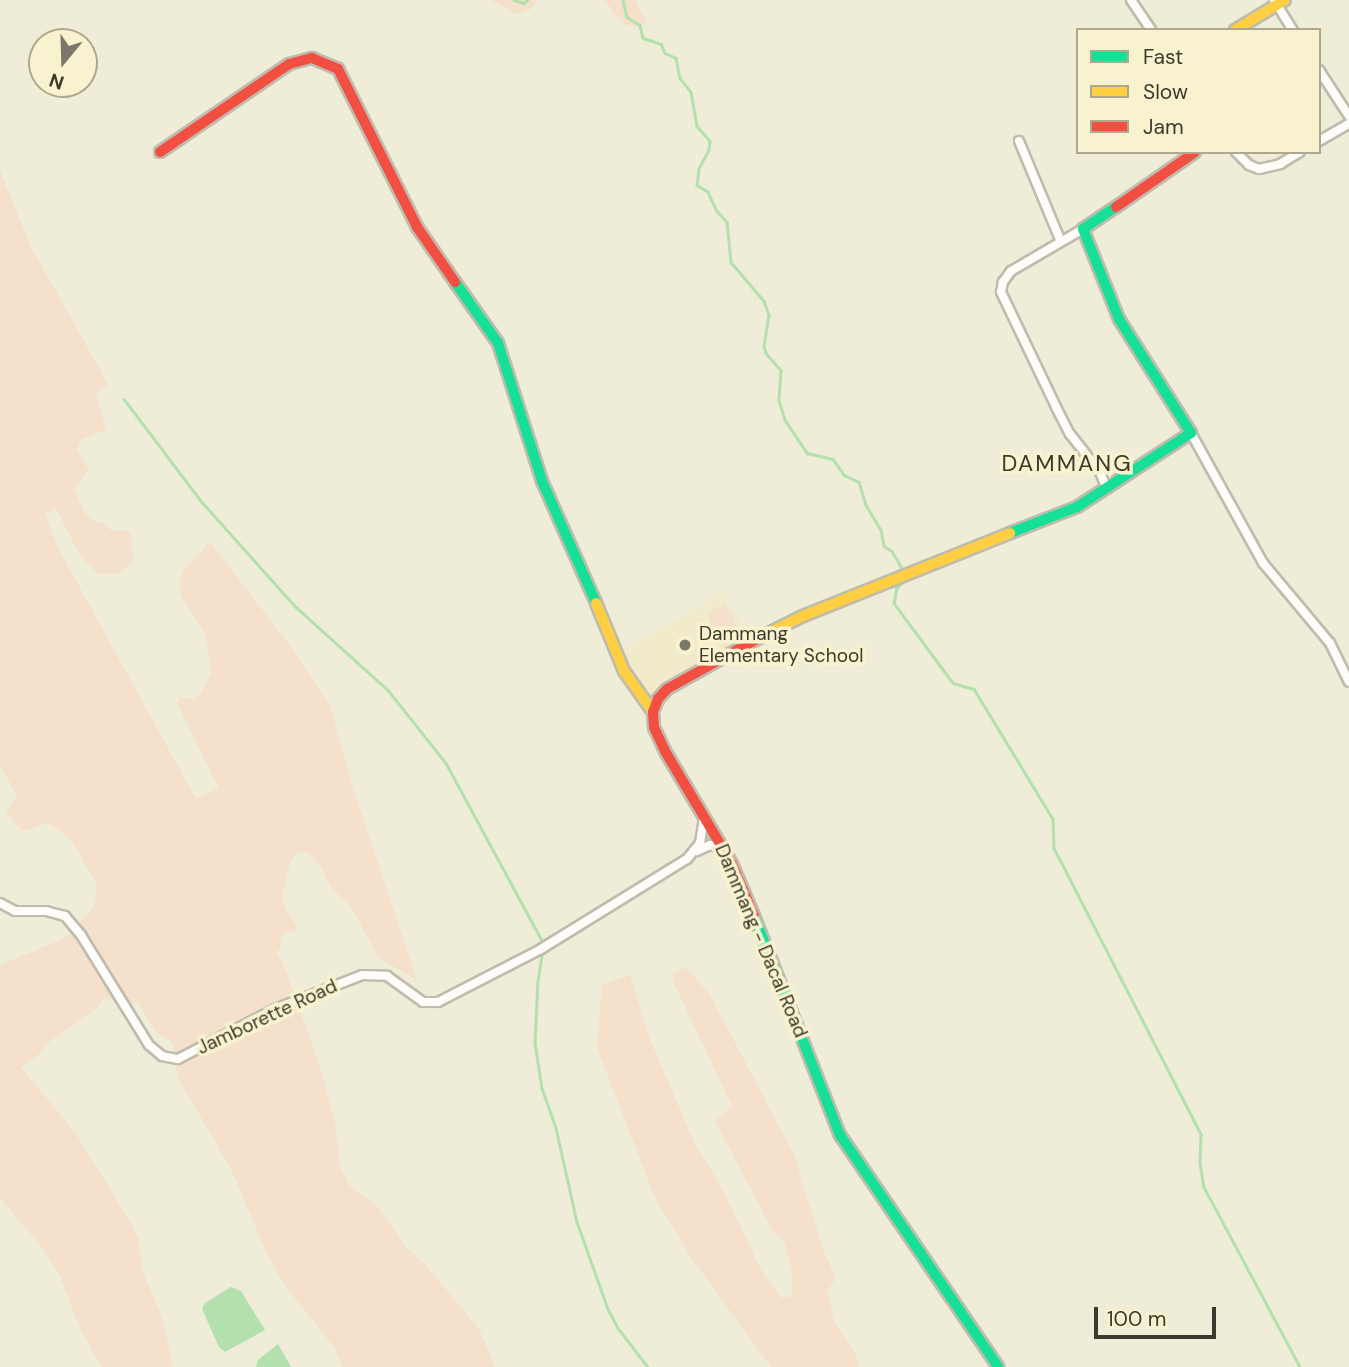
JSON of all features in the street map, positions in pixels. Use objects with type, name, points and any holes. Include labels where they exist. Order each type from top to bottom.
[{"type":"street","points":[[1131,0],[1150,28]]},
{"type":"street","points":[[1238,28],[1279,2],[1292,28]]},
{"type":"street","points":[[160,152],[289,64],[312,58],[338,69],[345,78],[410,215],[498,343],[542,481],[566,530],[624,671],[653,712]]},
{"type":"street","points":[[1321,73],[1349,116]]},
{"type":"street","points":[[1321,140],[1349,124]]},
{"type":"street","points":[[1019,141],[1061,242]]},
{"type":"street","points":[[1107,489],[1100,472],[1070,434],[1056,409],[1002,297],[1003,282],[1010,271],[1083,229],[1192,154]]},
{"type":"street","points":[[1238,154],[1249,165],[1259,169],[1273,166],[1296,154]]},
{"type":"street","points":[[1083,229],[1119,319],[1191,433],[1263,563],[1330,643],[1349,682]]},
{"type":"street","points":[[653,712],[658,699],[667,689],[714,660],[803,616],[1051,519],[1107,489],[1191,433]]},
{"type":"street","name":"Dammang - Dacal Road","points":[[653,712],[657,737],[723,849],[783,984],[840,1135],[998,1367]]},
{"type":"street","points":[[695,852],[704,832],[704,818]]},
{"type":"street","points":[[695,852],[709,845],[723,849]]},
{"type":"street","name":"Jamborette Road","points":[[0,904],[15,911],[46,911],[65,916],[81,935],[149,1045],[162,1056],[178,1059],[256,1018],[347,979],[387,976],[423,1002],[438,1002],[541,949],[695,852]]},
{"type":"shaded area","points":[[491,0],[538,0],[531,9],[517,14]]},
{"type":"shaded area","points":[[605,0],[635,0],[647,22],[634,27],[626,25]]},
{"type":"shaded area","points":[[0,171],[31,247],[108,384],[96,394],[106,430],[81,439],[77,450],[89,470],[74,488],[83,510],[91,520],[103,523],[112,531],[128,531],[131,534],[133,561],[119,574],[99,574],[81,557],[55,507],[54,510],[51,508],[51,512],[45,512],[58,548],[191,790],[197,798],[219,788],[177,703],[181,698],[193,699],[200,695],[212,672],[205,633],[182,597],[179,586],[183,571],[210,542],[295,652],[330,706],[353,788],[417,980],[379,958],[350,905],[332,889],[319,864],[308,852],[297,853],[290,862],[282,895],[284,907],[297,926],[296,930],[282,934],[280,950],[276,951],[287,973],[322,1074],[336,1128],[340,1167],[349,1185],[376,1205],[408,1249],[425,1264],[479,1329],[495,1367],[343,1367],[334,1347],[286,1287],[267,1254],[231,1169],[178,1078],[173,1043],[156,1032],[137,1001],[121,1010],[112,999],[104,999],[91,1013],[50,1041],[39,1054],[21,1067],[76,1134],[129,1220],[139,1241],[142,1270],[162,1317],[173,1367],[102,1367],[81,1331],[59,1274],[41,1246],[0,1198],[0,965],[65,938],[95,906],[96,883],[72,841],[56,828],[46,823],[23,831],[6,813],[17,795],[0,766]]},
{"type":"shaded area","name":"Dammang Elementary School","points":[[723,593],[750,640],[649,698],[622,652]]},
{"type":"shaded area","points":[[725,604],[743,639],[724,648],[706,614]]},
{"type":"shaded area","points":[[686,967],[710,995],[794,1155],[824,1252],[836,1278],[827,1291],[835,1323],[854,1350],[859,1367],[771,1367],[692,1259],[655,1198],[597,1048],[602,985],[630,975],[650,1039],[695,1144],[723,1190],[761,1270],[781,1298],[790,1297],[793,1291],[785,1243],[774,1233],[715,1121],[732,1106],[673,981],[673,974]]},
{"type":"shaded area","points":[[231,1287],[241,1291],[265,1330],[225,1352],[219,1347],[202,1309],[205,1303]]},
{"type":"shaded area","points":[[278,1344],[291,1367],[256,1367],[258,1360]]},
{"type":"waterway","points":[[514,0],[524,3],[527,0]]},
{"type":"waterway","points":[[623,0],[627,17],[640,25],[643,38],[661,44],[665,53],[676,58],[680,78],[691,92],[697,126],[710,141],[709,150],[699,169],[697,185],[708,192],[717,211],[727,222],[731,262],[764,301],[769,315],[764,346],[766,353],[781,370],[779,400],[785,420],[807,453],[833,459],[844,475],[859,482],[866,505],[881,530],[884,546],[892,551],[904,572]]},
{"type":"waterway","points":[[124,399],[202,502],[296,607],[388,690],[446,763],[544,944]]},
{"type":"waterway","points":[[905,581],[897,588],[894,603],[953,683],[974,689],[1053,819],[1054,848],[1201,1134],[1200,1163],[1204,1187],[1300,1367]]},
{"type":"waterway","points":[[543,950],[538,981],[535,1043],[542,1088],[556,1128],[577,1222],[608,1309],[618,1328],[648,1367]]},
{"type":"traffic: fast","points":[[1010,533],[1077,507],[1191,433],[1119,319],[1083,229],[1116,207]]},
{"type":"traffic: fast","points":[[455,282],[498,343],[542,481],[596,603]]},
{"type":"traffic: fast","points":[[754,916],[840,1135],[998,1367]]},
{"type":"traffic: slow","points":[[1238,28],[1285,0]]},
{"type":"traffic: slow","points":[[755,640],[803,616],[1010,533]]},
{"type":"traffic: slow","points":[[596,603],[624,671],[653,712]]},
{"type":"traffic: jam","points":[[160,152],[289,64],[312,58],[338,69],[417,227],[455,282]]},
{"type":"traffic: jam","points":[[1116,207],[1192,154]]},
{"type":"traffic: jam","points":[[754,916],[732,864],[665,751],[654,727],[653,712],[658,699],[667,689],[755,640]]},
{"type":"place","name":"Dammang Elementary School","points":[[685,645]]},
{"type":"district","name":"DAMMANG","points":[[1067,463]]}]
